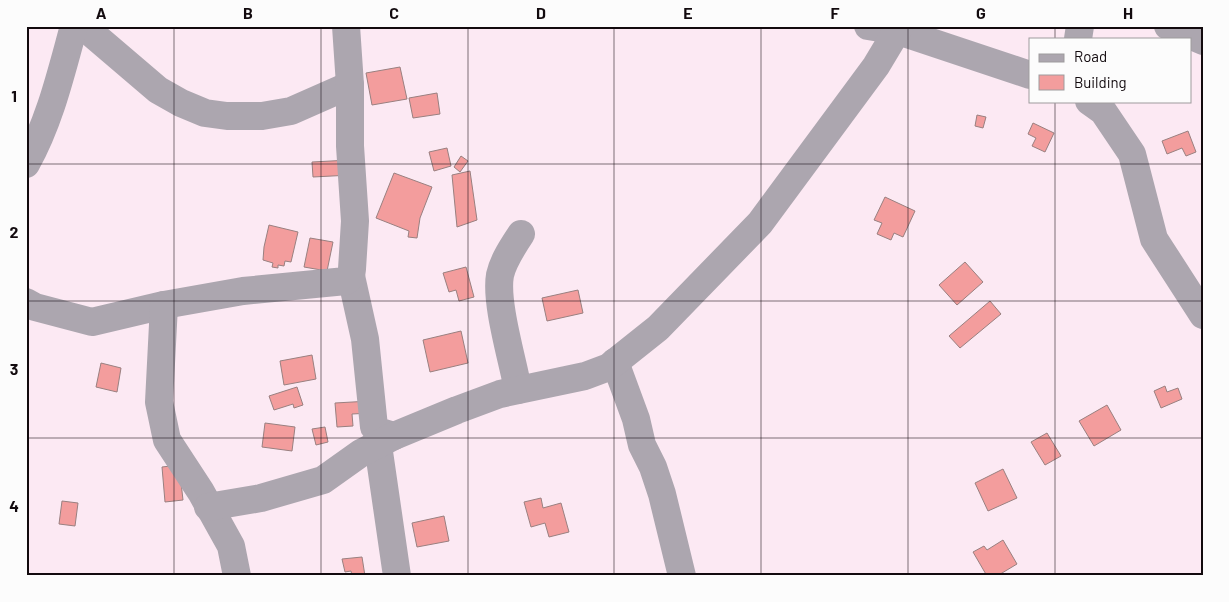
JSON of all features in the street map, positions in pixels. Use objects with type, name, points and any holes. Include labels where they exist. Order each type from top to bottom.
[{"type":"street","points":[[26,164],[36,146],[58,86],[74,26]]},
{"type":"street","points":[[83,26],[158,90],[181,103],[205,113],[227,116],[262,116],[291,111],[350,85]]},
{"type":"street","points":[[346,26],[350,85],[350,146],[355,221],[351,276],[365,339],[374,427],[386,440],[397,576]]},
{"type":"street","points":[[868,26],[899,28],[1029,75]]},
{"type":"street","points":[[1168,26],[1200,36]]},
{"type":"street","points":[[208,506],[261,498],[323,480],[361,453],[386,440],[500,394],[585,376],[609,367],[658,328],[760,223],[876,66],[899,28]]},
{"type":"street","points":[[1090,102],[1103,111],[1132,154],[1154,239],[1203,315]]},
{"type":"street","points":[[518,390],[500,295],[500,275],[504,263],[521,234]]},
{"type":"street","points":[[26,302],[36,307],[92,322],[164,305],[243,291],[336,283],[346,281],[351,276]]},
{"type":"street","points":[[164,305],[159,402],[167,440],[231,546],[237,576]]},
{"type":"street","points":[[615,362],[636,419],[642,445],[653,467],[662,494],[682,576]]},
{"type":"building","points":[[400,67],[407,99],[372,105],[366,73]]},
{"type":"building","points":[[437,93],[440,114],[413,118],[409,98]]},
{"type":"building","points":[[977,115],[986,117],[983,128],[975,126]]},
{"type":"building","points":[[1033,123],[1054,133],[1045,152],[1032,146],[1036,138],[1028,134]]},
{"type":"building","points":[[1188,131],[1196,152],[1186,156],[1182,148],[1167,154],[1162,141]]},
{"type":"building","points":[[447,148],[451,166],[434,171],[429,152]]},
{"type":"building","points":[[461,156],[468,161],[460,172],[454,167]]},
{"type":"building","points":[[350,160],[351,175],[313,177],[312,162]]},
{"type":"building","points":[[470,171],[477,220],[457,227],[452,175]]},
{"type":"building","points":[[394,173],[432,187],[420,218],[417,238],[408,237],[409,231],[376,218]]},
{"type":"building","points":[[885,197],[915,211],[903,237],[894,233],[891,240],[877,234],[882,223],[874,220]]},
{"type":"building","points":[[269,225],[298,232],[291,262],[285,261],[284,266],[278,265],[278,268],[272,267],[273,263],[263,260]]},
{"type":"building","points":[[310,238],[333,242],[327,271],[304,267]]},
{"type":"building","points":[[965,262],[983,282],[957,305],[939,285]]},
{"type":"building","points":[[466,267],[474,297],[459,301],[456,290],[449,292],[443,273]]},
{"type":"building","points":[[578,290],[583,313],[547,321],[542,298]]},
{"type":"building","points":[[990,301],[1001,314],[960,348],[949,336]]},
{"type":"building","points":[[461,331],[468,363],[430,372],[423,340]]},
{"type":"building","points":[[312,355],[316,379],[284,385],[280,361]]},
{"type":"building","points":[[101,363],[121,368],[117,392],[96,387]]},
{"type":"building","points":[[1165,386],[1167,392],[1178,388],[1182,399],[1161,408],[1154,391]]},
{"type":"building","points":[[297,387],[303,405],[294,408],[293,404],[274,410],[269,396]]},
{"type":"building","points":[[370,401],[371,413],[352,414],[353,426],[337,427],[335,403]]},
{"type":"building","points":[[1107,405],[1121,430],[1094,446],[1079,421]]},
{"type":"building","points":[[265,423],[295,427],[292,451],[262,447]]},
{"type":"building","points":[[325,427],[328,442],[316,445],[312,429]]},
{"type":"building","points":[[1047,433],[1061,456],[1045,465],[1031,442]]},
{"type":"building","points":[[179,465],[183,500],[165,502],[162,467]]},
{"type":"building","points":[[1003,469],[1017,498],[988,511],[975,483]]},
{"type":"building","points":[[541,498],[543,508],[561,503],[569,532],[549,537],[545,523],[531,527],[524,502]]},
{"type":"building","points":[[62,501],[78,503],[75,526],[59,524]]},
{"type":"building","points":[[444,516],[449,541],[417,547],[412,523]]},
{"type":"building","points":[[1003,540],[1017,564],[997,576],[987,576],[973,552],[984,546],[987,550]]},
{"type":"building","points":[[362,557],[365,576],[352,576],[351,571],[345,572],[342,559]]}]
